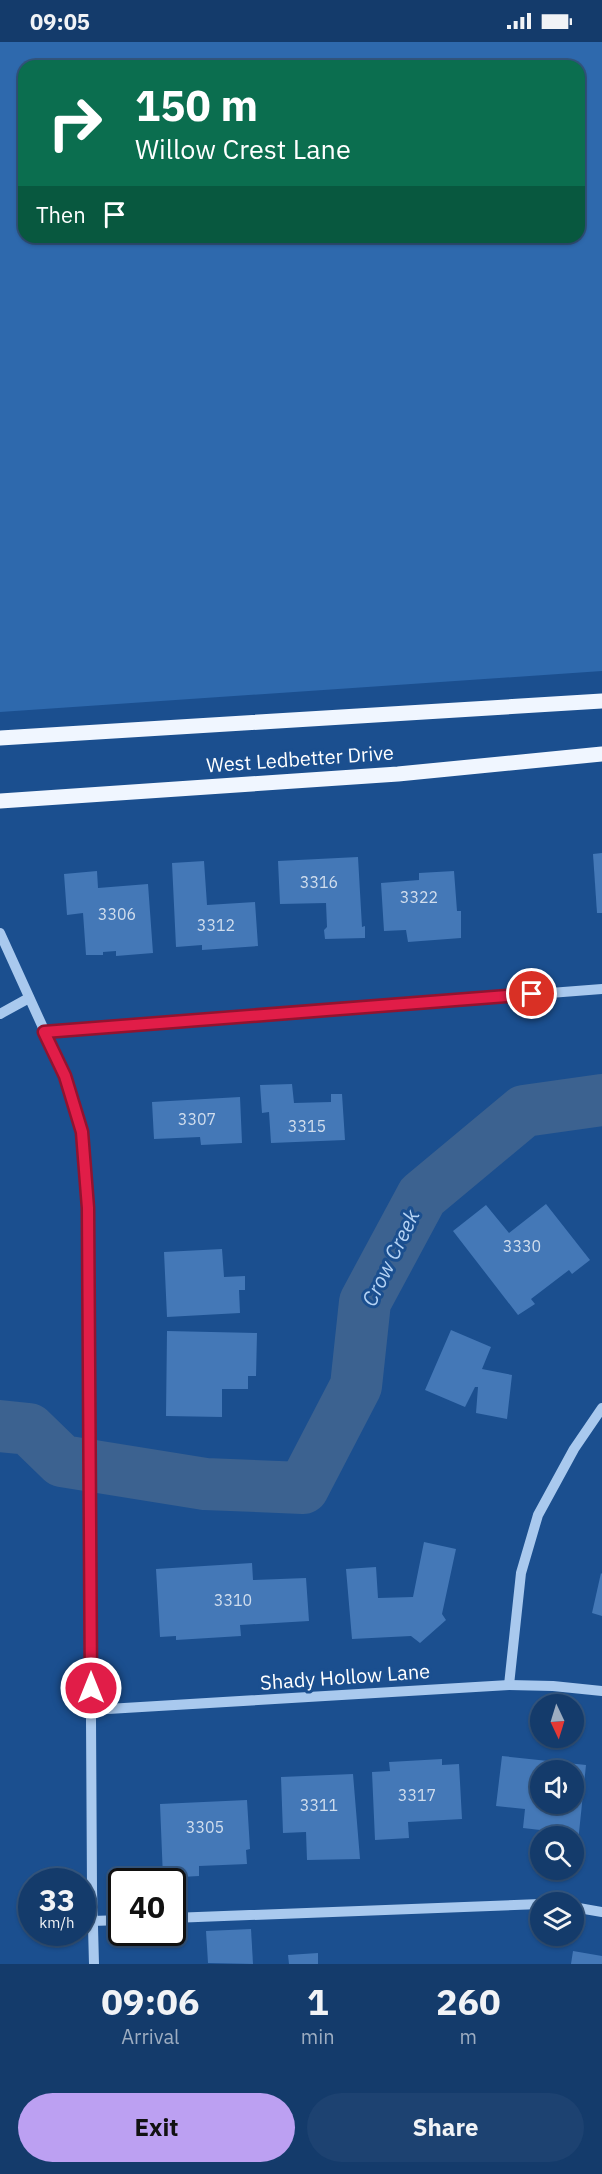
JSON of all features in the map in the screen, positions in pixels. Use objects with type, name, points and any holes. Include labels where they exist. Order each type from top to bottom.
[{"type":"main road","name":"West Ledbetter Drive","points":[[0,738],[602,701]]},
{"type":"main road","name":"West Ledbetter Drive","points":[[0,801],[398,774],[602,754]]},
{"type":"street","points":[[0,933],[65,1076],[82,1132],[88,1208],[92,1868]]},
{"type":"street","points":[[44,1032],[602,989]]},
{"type":"street","points":[[0,1014],[29,998]]},
{"type":"street","points":[[509,1684],[521,1573],[538,1515],[574,1449],[602,1408]]},
{"type":"street","name":"Shady Hollow Lane","points":[[91,1710],[509,1684],[602,1691]]},
{"type":"street","points":[[186,1917],[530,1904]]},
{"type":"street","points":[[584,1909],[602,1912]]},
{"type":"street","points":[[93,1946],[94,1964]]},
{"type":"shaded area","points":[[0,42],[602,42],[602,671],[0,712]]},
{"type":"building","points":[[602,853],[602,913],[597,913],[593,854]]},
{"type":"building","points":[[358,857],[362,927],[365,926],[365,938],[325,939],[326,903],[280,904],[278,861]]},
{"type":"building","points":[[204,861],[207,905],[255,902],[258,946],[202,950],[202,945],[176,947],[172,863]]},
{"type":"building","points":[[97,871],[98,888],[148,884],[153,953],[116,956],[116,951],[103,952],[103,955],[86,955],[83,913],[67,915],[64,874]]},
{"type":"building","points":[[454,871],[457,911],[461,911],[461,938],[408,942],[406,930],[384,931],[381,883],[419,880],[419,873]]},
{"type":"building","points":[[292,1084],[294,1103],[331,1102],[331,1094],[342,1094],[345,1140],[271,1143],[269,1112],[262,1113],[260,1085]]},
{"type":"building","points":[[240,1097],[242,1143],[201,1145],[200,1137],[154,1139],[152,1102]]},
{"type":"building","points":[[546,1204],[590,1260],[572,1274],[569,1270],[531,1299],[535,1304],[518,1315],[453,1231],[486,1205],[509,1233]]},
{"type":"building","points":[[222,1249],[224,1277],[245,1276],[245,1290],[239,1290],[240,1313],[167,1317],[164,1252]]},
{"type":"building","points":[[451,1330],[491,1347],[482,1369],[512,1375],[507,1419],[476,1413],[478,1387],[475,1387],[465,1407],[425,1390]]},
{"type":"building","points":[[167,1331],[257,1333],[256,1376],[248,1376],[248,1389],[222,1389],[222,1417],[166,1416]]},
{"type":"building","points":[[424,1542],[456,1549],[442,1614],[446,1620],[420,1643],[411,1636],[352,1639],[346,1569],[376,1567],[378,1598],[413,1597]]},
{"type":"building","points":[[252,1563],[253,1580],[306,1578],[309,1621],[240,1625],[241,1636],[176,1640],[176,1636],[160,1637],[156,1569]]},
{"type":"building","points":[[602,1574],[602,1616],[592,1613]]},
{"type":"building","points":[[502,1756],[539,1760],[530,1760],[530,1814],[581,1814],[580,1826],[523,1828],[525,1809],[496,1806]]},
{"type":"building","points":[[442,1759],[442,1765],[459,1764],[462,1819],[408,1822],[409,1838],[375,1840],[372,1772],[390,1771],[389,1762]]},
{"type":"building","points":[[353,1774],[360,1859],[307,1860],[306,1832],[283,1833],[281,1777]]},
{"type":"building","points":[[247,1800],[250,1849],[246,1850],[247,1864],[199,1866],[199,1876],[186,1877],[186,1868],[163,1868],[160,1804]]},
{"type":"building","points":[[251,1929],[253,1964],[208,1963],[206,1931]]},
{"type":"building","points":[[573,1951],[602,1956],[602,1964],[571,1964]]},
{"type":"building","points":[[318,1953],[318,1964],[289,1964],[288,1955]]},
{"type":"waterway","name":"Crow Creek","points":[[0,1426],[29,1429],[62,1461],[205,1484],[303,1488],[356,1386],[365,1302],[422,1196],[524,1111],[602,1100]]},
{"type":"route","points":[[91,1688],[88,1208],[82,1132],[65,1076],[44,1032],[532,994]]}]
